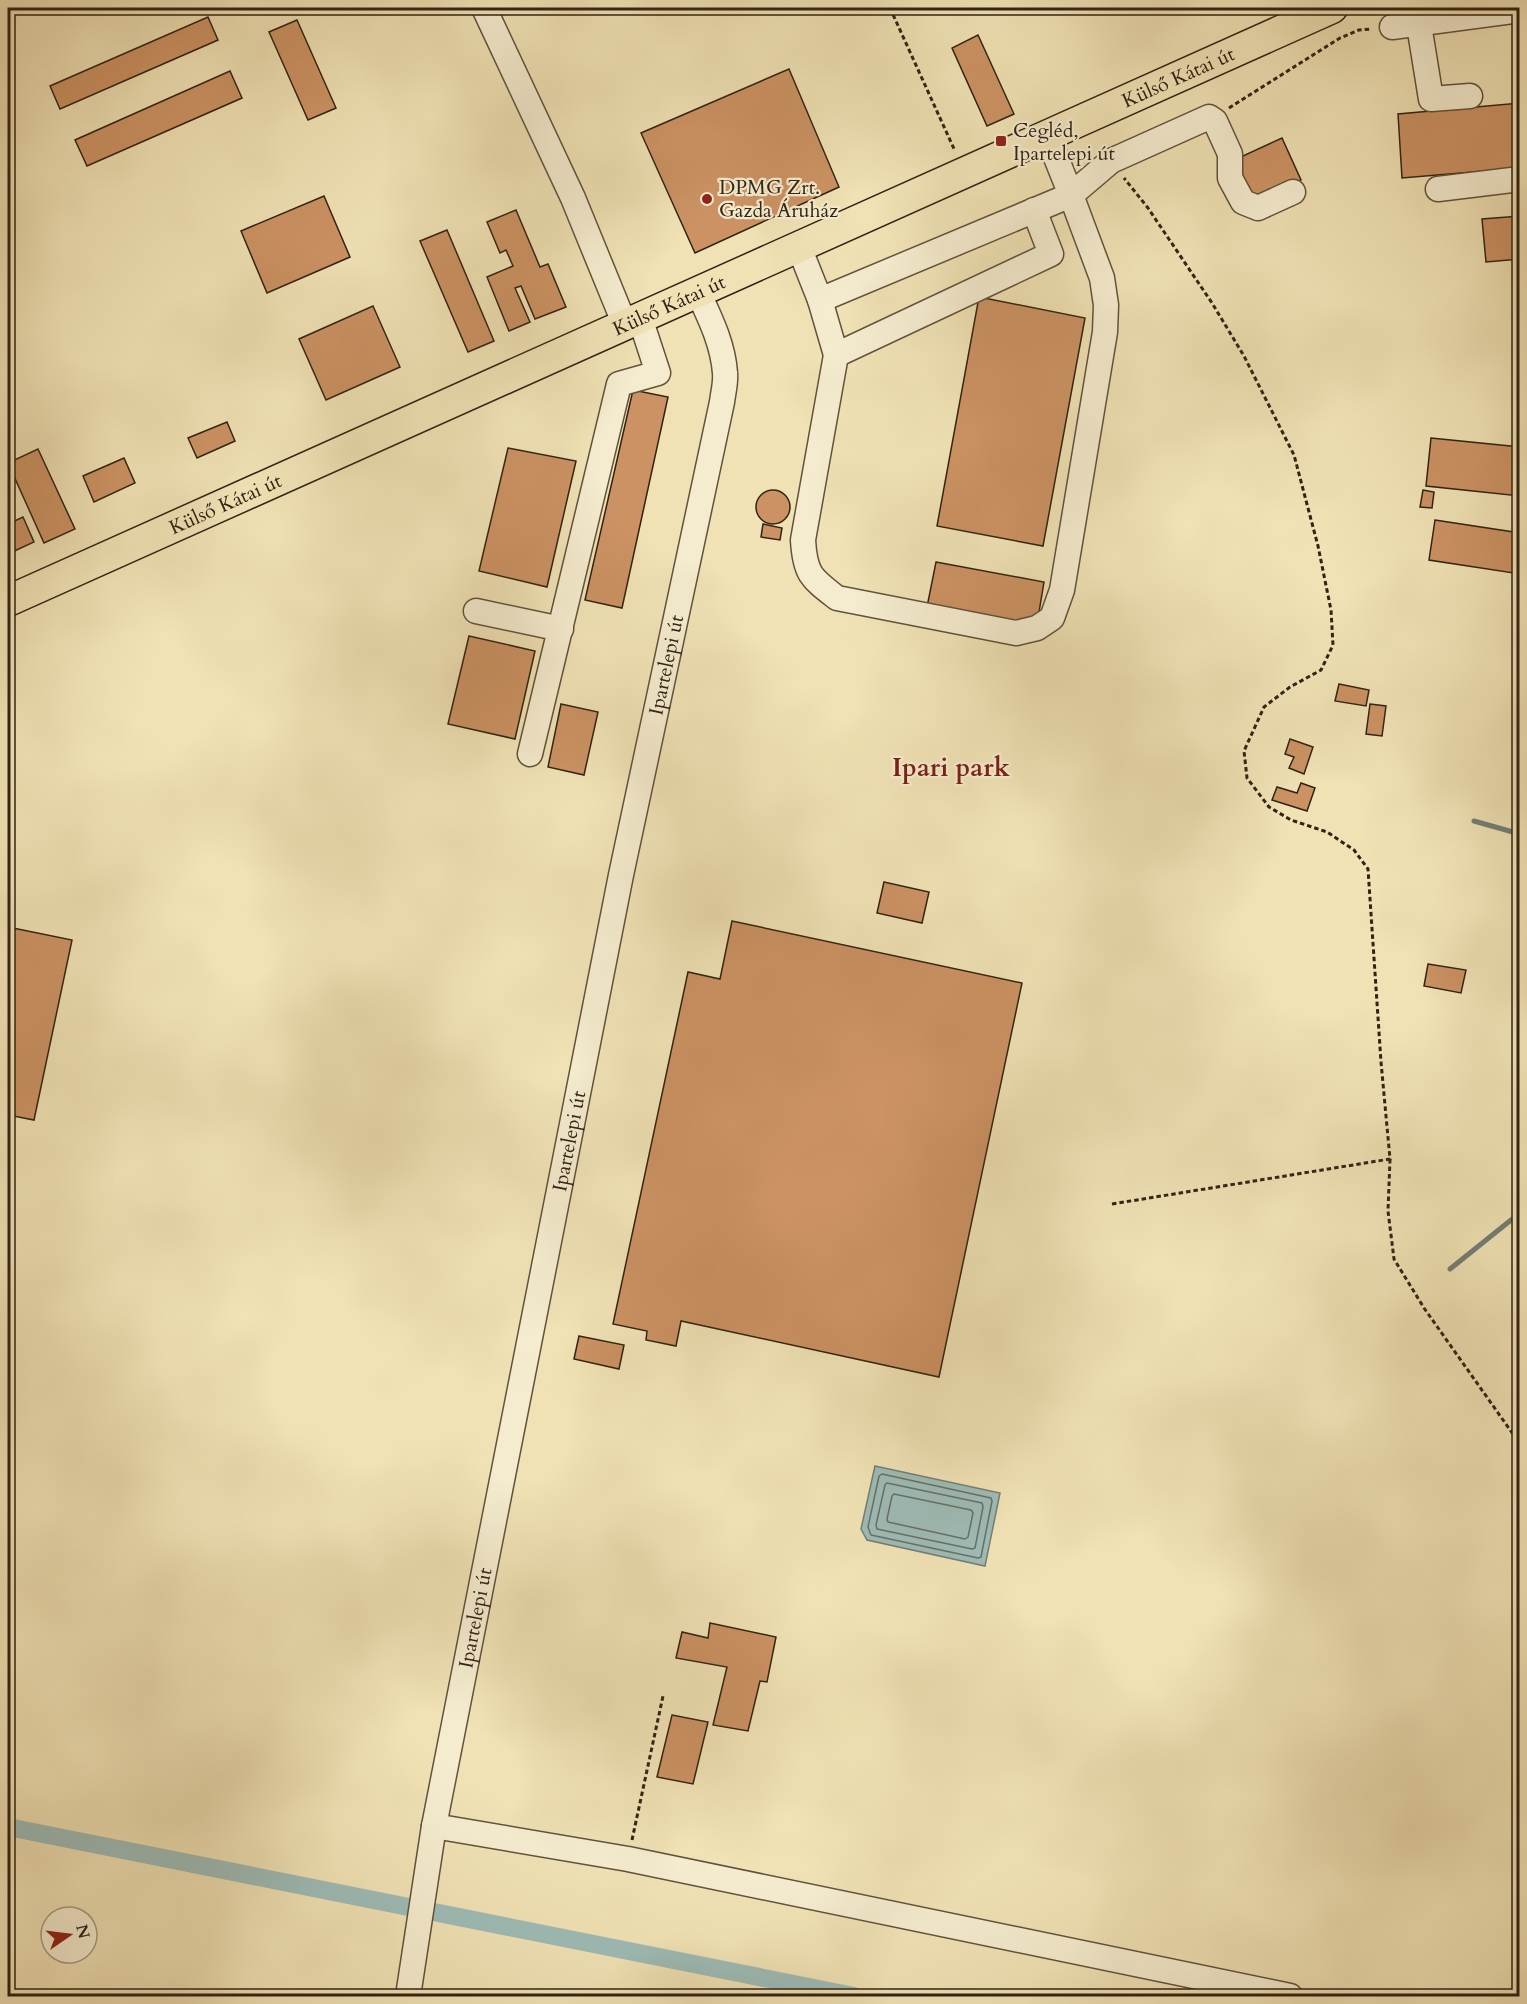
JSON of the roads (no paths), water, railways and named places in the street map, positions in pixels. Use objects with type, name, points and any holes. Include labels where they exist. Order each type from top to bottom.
[{"type":"main road","name":"Külső Kátai út","points":[[8,601],[1332,8]]},
{"type":"street","points":[[484,8],[658,373],[619,384],[530,754]]},
{"type":"street","points":[[1392,27],[1520,10]]},
{"type":"street","points":[[1419,25],[1431,99],[1470,96]]},
{"type":"street","points":[[820,300],[1071,195],[1111,162],[1209,117],[1215,121],[1230,154],[1230,178],[1243,202],[1258,208],[1293,192]]},
{"type":"street","points":[[799,247],[820,300],[836,355],[802,540],[804,561],[814,580],[837,597],[1016,633],[1036,628],[1052,618],[1062,590],[1105,332],[1106,305],[1102,278],[1047,135]]},
{"type":"street","points":[[1438,189],[1520,179]]},
{"type":"street","points":[[836,355],[1052,254],[1034,210]]},
{"type":"street","name":"Ipartelepi út","points":[[408,1996],[435,1826],[618,886],[722,402],[725,376],[722,354],[716,331],[698,292]]},
{"type":"street","points":[[476,611],[561,629]]},
{"type":"street","points":[[435,1826],[628,1859],[1290,1996]]},
{"type":"water","points":[[875,1466],[1000,1493],[985,1566],[867,1540],[861,1529]]},
{"type":"waterway","points":[[1474,821],[1520,834]]},
{"type":"waterway","points":[[1450,1269],[1520,1215]]},
{"type":"waterway","points":[[8,1827],[854,1996]]},
{"type":"place","name":"Cegléd, Ipartelepi út","points":[[1001,141]]},
{"type":"place","name":"DPMG Zrt. Gazda Áruház","points":[[707,199]]},
{"type":"district","name":"Ipari park","points":[[951,767]]}]
